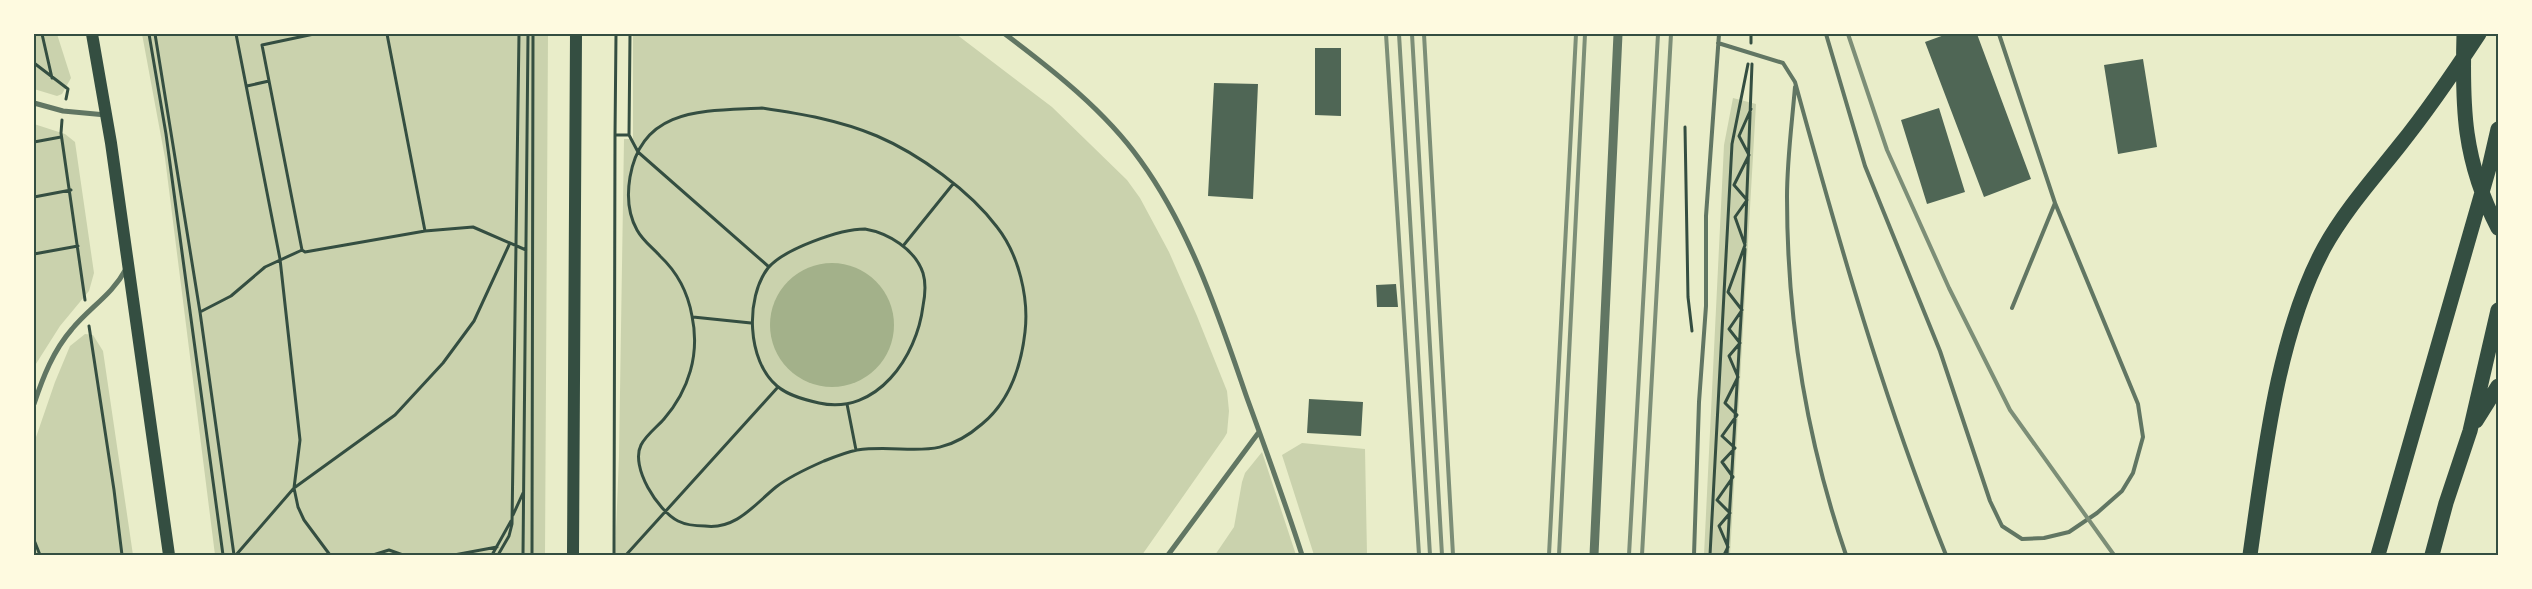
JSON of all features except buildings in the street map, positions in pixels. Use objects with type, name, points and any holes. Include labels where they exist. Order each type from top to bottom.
[{"type":"highway","points":[[2464,34],[2464,125],[2473,164],[2488,209],[2498,228]]},
{"type":"highway","points":[[2250,555],[2272,416],[2283,366],[2300,303],[2313,271],[2335,230],[2364,188],[2445,86],[2479,34]]},
{"type":"highway","points":[[2378,555],[2489,168],[2498,128]]},
{"type":"highway","points":[[2432,555],[2446,503],[2470,431],[2498,310]]},
{"type":"highway","points":[[2470,431],[2498,386]]},
{"type":"main road","points":[[92,34],[107,115],[169,555]]},
{"type":"main road","points":[[573,555],[576,34]]},
{"type":"street","points":[[1005,34],[1078,94],[1119,135],[1159,189],[1211,298],[1302,555]]},
{"type":"street","points":[[1594,555],[1618,34]]},
{"type":"street","points":[[34,103],[63,112],[107,115]]},
{"type":"street","points":[[34,404],[47,366],[55,353],[71,330],[109,294],[128,264]]},
{"type":"street","points":[[1168,555],[1259,432]]},
{"type":"lane","points":[[1694,555],[1699,402],[1706,306],[1706,216],[1719,34]]},
{"type":"lane","points":[[1826,34],[1865,166],[1940,352],[1990,500],[2002,526],[2022,539],[2044,538],[2070,532],[2097,513],[2122,491],[2133,473],[2143,437],[2138,404],[2055,203],[1999,34]]},
{"type":"lane","points":[[1718,43],[1782,63],[1795,82],[1845,263],[1914,477],[1946,555]]},
{"type":"lane","points":[[1795,82],[1787,196],[1791,305],[1812,429],[1831,510],[1846,555]]},
{"type":"lane","points":[[2012,308],[2055,203]]},
{"type":"path","points":[[42,34],[52,78]]},
{"type":"path","points":[[149,34],[166,134],[223,555]]},
{"type":"path","points":[[155,34],[200,312],[235,555]]},
{"type":"path","points":[[236,34],[280,259],[300,440],[294,488],[298,506],[304,520],[330,555]]},
{"type":"path","points":[[302,250],[262,45],[314,34]]},
{"type":"path","points":[[387,34],[425,231]]},
{"type":"path","points":[[498,555],[509,536],[512,518],[519,34]]},
{"type":"path","points":[[524,555],[528,34]]},
{"type":"path","points":[[532,555],[534,34]]},
{"type":"path","points":[[614,555],[616,34]]},
{"type":"path","points":[[630,34],[629,135],[638,152],[769,267]]},
{"type":"path","points":[[1728,555],[1737,415],[1753,72],[1751,34]]},
{"type":"path","points":[[1710,555],[1732,144],[1751,53]]},
{"type":"path","points":[[247,86],[269,81]]},
{"type":"path","points":[[762,108],[816,115],[878,136],[930,166],[968,195],[999,229],[1012,255],[1023,287],[1027,322],[1022,361],[1013,384],[1002,401],[985,422],[964,438],[937,450],[856,450],[803,470],[777,486],[752,510],[732,522],[711,527],[679,522],[666,512],[653,496],[643,477],[639,455],[640,447],[683,392],[691,373],[696,348],[693,317],[685,291],[674,271],[647,245],[635,228],[628,204],[628,184],[632,166],[638,152],[657,126],[681,115],[762,108]]},
{"type":"path","points":[[1749,155],[1738,136],[1751,109]]},
{"type":"path","points":[[1685,127],[1688,297],[1692,335]]},
{"type":"path","points":[[615,135],[629,135]]},
{"type":"path","points":[[34,142],[62,137]]},
{"type":"path","points":[[65,153],[122,555]]},
{"type":"path","points":[[1747,200],[1734,185],[1749,155]]},
{"type":"path","points":[[903,246],[953,184]]},
{"type":"path","points":[[34,197],[71,190]]},
{"type":"path","points":[[1742,310],[1728,292],[1745,245],[1734,217],[1747,200]]},
{"type":"path","points":[[200,312],[231,296],[265,267],[302,250],[305,252],[425,231],[473,227],[509,245],[526,250]]},
{"type":"path","points":[[846,230],[873,231],[903,246],[913,256],[923,274],[925,295],[918,330],[896,373],[888,382],[864,398],[847,404],[822,404],[798,398],[778,386],[765,372],[756,347],[751,323],[756,293],[769,267],[819,238],[846,230]]},
{"type":"path","points":[[235,555],[294,488],[395,415],[443,363],[474,321],[509,245]]},
{"type":"path","points":[[34,254],[78,246]]},
{"type":"path","points":[[1740,343],[1729,329],[1742,310]]},
{"type":"path","points":[[693,317],[751,323]]},
{"type":"path","points":[[1738,376],[1728,356],[1740,343]]},
{"type":"path","points":[[1737,415],[1725,403],[1738,376]]},
{"type":"path","points":[[626,555],[778,386]]},
{"type":"path","points":[[847,404],[856,450]]},
{"type":"path","points":[[1735,448],[1722,436],[1737,415]]},
{"type":"path","points":[[1733,477],[1722,462],[1735,448]]},
{"type":"path","points":[[1730,513],[1717,500],[1733,477]]},
{"type":"path","points":[[492,555],[498,547],[524,490]]},
{"type":"path","points":[[1728,548],[1719,526],[1730,513]]},
{"type":"path","points":[[34,540],[40,555]]},
{"type":"path","points":[[454,555],[498,547]]},
{"type":"path","points":[[1724,555],[1728,548]]},
{"type":"path","points":[[374,555],[389,550],[404,555]]},
{"type":"shaded area","points":[[34,34],[57,34],[71,78],[62,94],[57,96],[34,89]]},
{"type":"shaded area","points":[[142,34],[548,34],[545,555],[215,555],[165,158]]},
{"type":"shaded area","points":[[633,34],[956,34],[1052,107],[1127,180],[1140,198],[1169,252],[1227,391],[1229,411],[1227,433],[1224,438],[1142,555],[615,555],[619,456],[624,139],[633,139]]},
{"type":"shaded area","points":[[1733,98],[1756,104],[1730,555],[1704,555],[1724,145]]},
{"type":"shaded area","points":[[34,124],[65,134],[75,142],[94,273],[89,291],[60,326],[34,367]]},
{"type":"shaded area","points":[[832,263],[856,268],[876,281],[889,301],[894,325],[889,349],[876,369],[856,382],[832,387],[808,382],[788,369],[775,349],[770,325],[775,301],[788,281],[808,268]]},
{"type":"shaded area","points":[[85,334],[93,335],[103,351],[133,555],[34,555],[34,443],[55,382],[70,346]]},
{"type":"shaded area","points":[[1302,443],[1365,449],[1367,555],[1314,555],[1282,455]]},
{"type":"shaded area","points":[[1262,452],[1296,555],[1215,555],[1234,527],[1245,473]]},
{"type":"railway","points":[[1386,34],[1419,555]]},
{"type":"railway","points":[[1399,34],[1430,555]]},
{"type":"railway","points":[[1412,34],[1442,555]]},
{"type":"railway","points":[[1424,34],[1453,555]]},
{"type":"railway","points":[[1549,555],[1576,34]]},
{"type":"railway","points":[[1559,555],[1585,34]]},
{"type":"railway","points":[[1629,555],[1658,34]]},
{"type":"railway","points":[[1642,555],[1671,34]]},
{"type":"railway","points":[[1848,34],[1887,150],[1949,288],[2010,410],[2114,555]]}]
